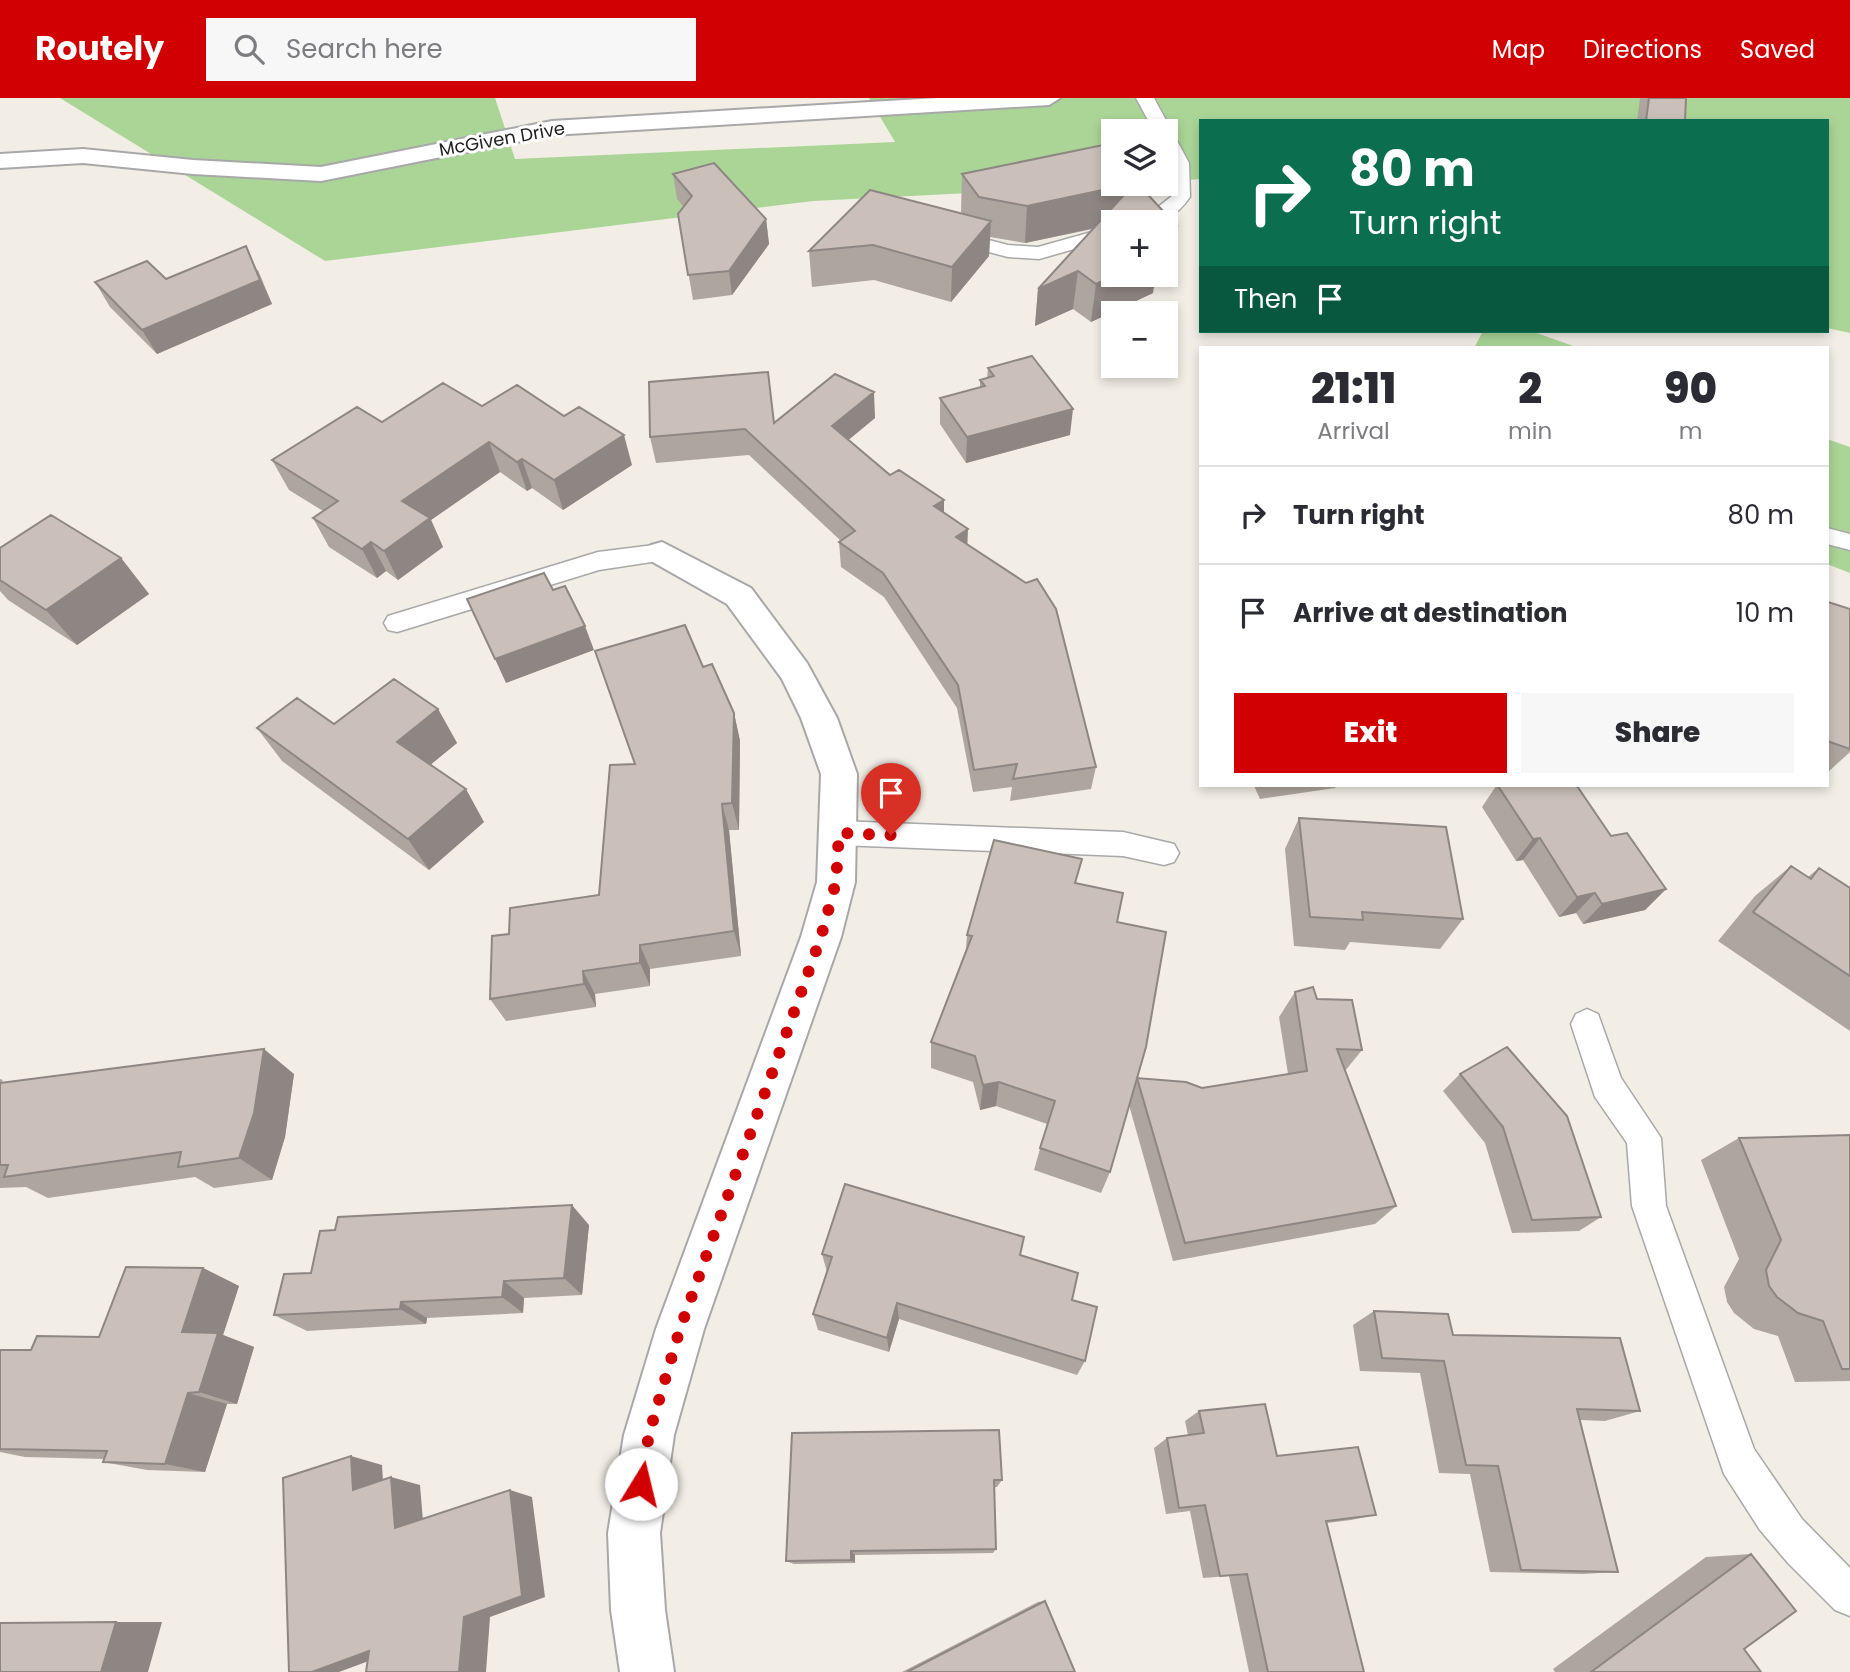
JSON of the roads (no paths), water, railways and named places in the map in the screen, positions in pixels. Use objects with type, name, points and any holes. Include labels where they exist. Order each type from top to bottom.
[{"type":"street","name":"McGiven Drive","points":[[0,160],[83,156],[193,167],[321,174],[552,128],[1049,98]]},
{"type":"street","points":[[647,1672],[638,1610],[634,1533],[649,1434],[680,1329],[821,937],[836,882],[839,833],[839,774],[819,718],[795,672],[739,596],[662,553]]},
{"type":"lane","points":[[1145,98],[1156,119]]},
{"type":"lane","points":[[1168,210],[1181,197],[1178,159]]},
{"type":"lane","points":[[930,231],[1009,251],[1039,253],[1101,235]]},
{"type":"lane","points":[[1829,537],[1850,542]]},
{"type":"lane","points":[[397,623],[598,561],[662,553]]},
{"type":"lane","points":[[839,833],[1123,844],[1164,853]]},
{"type":"lane","points":[[1587,1024],[1607,1086],[1644,1138],[1649,1206],[1738,1460],[1757,1493],[1788,1536],[1850,1595]]}]
